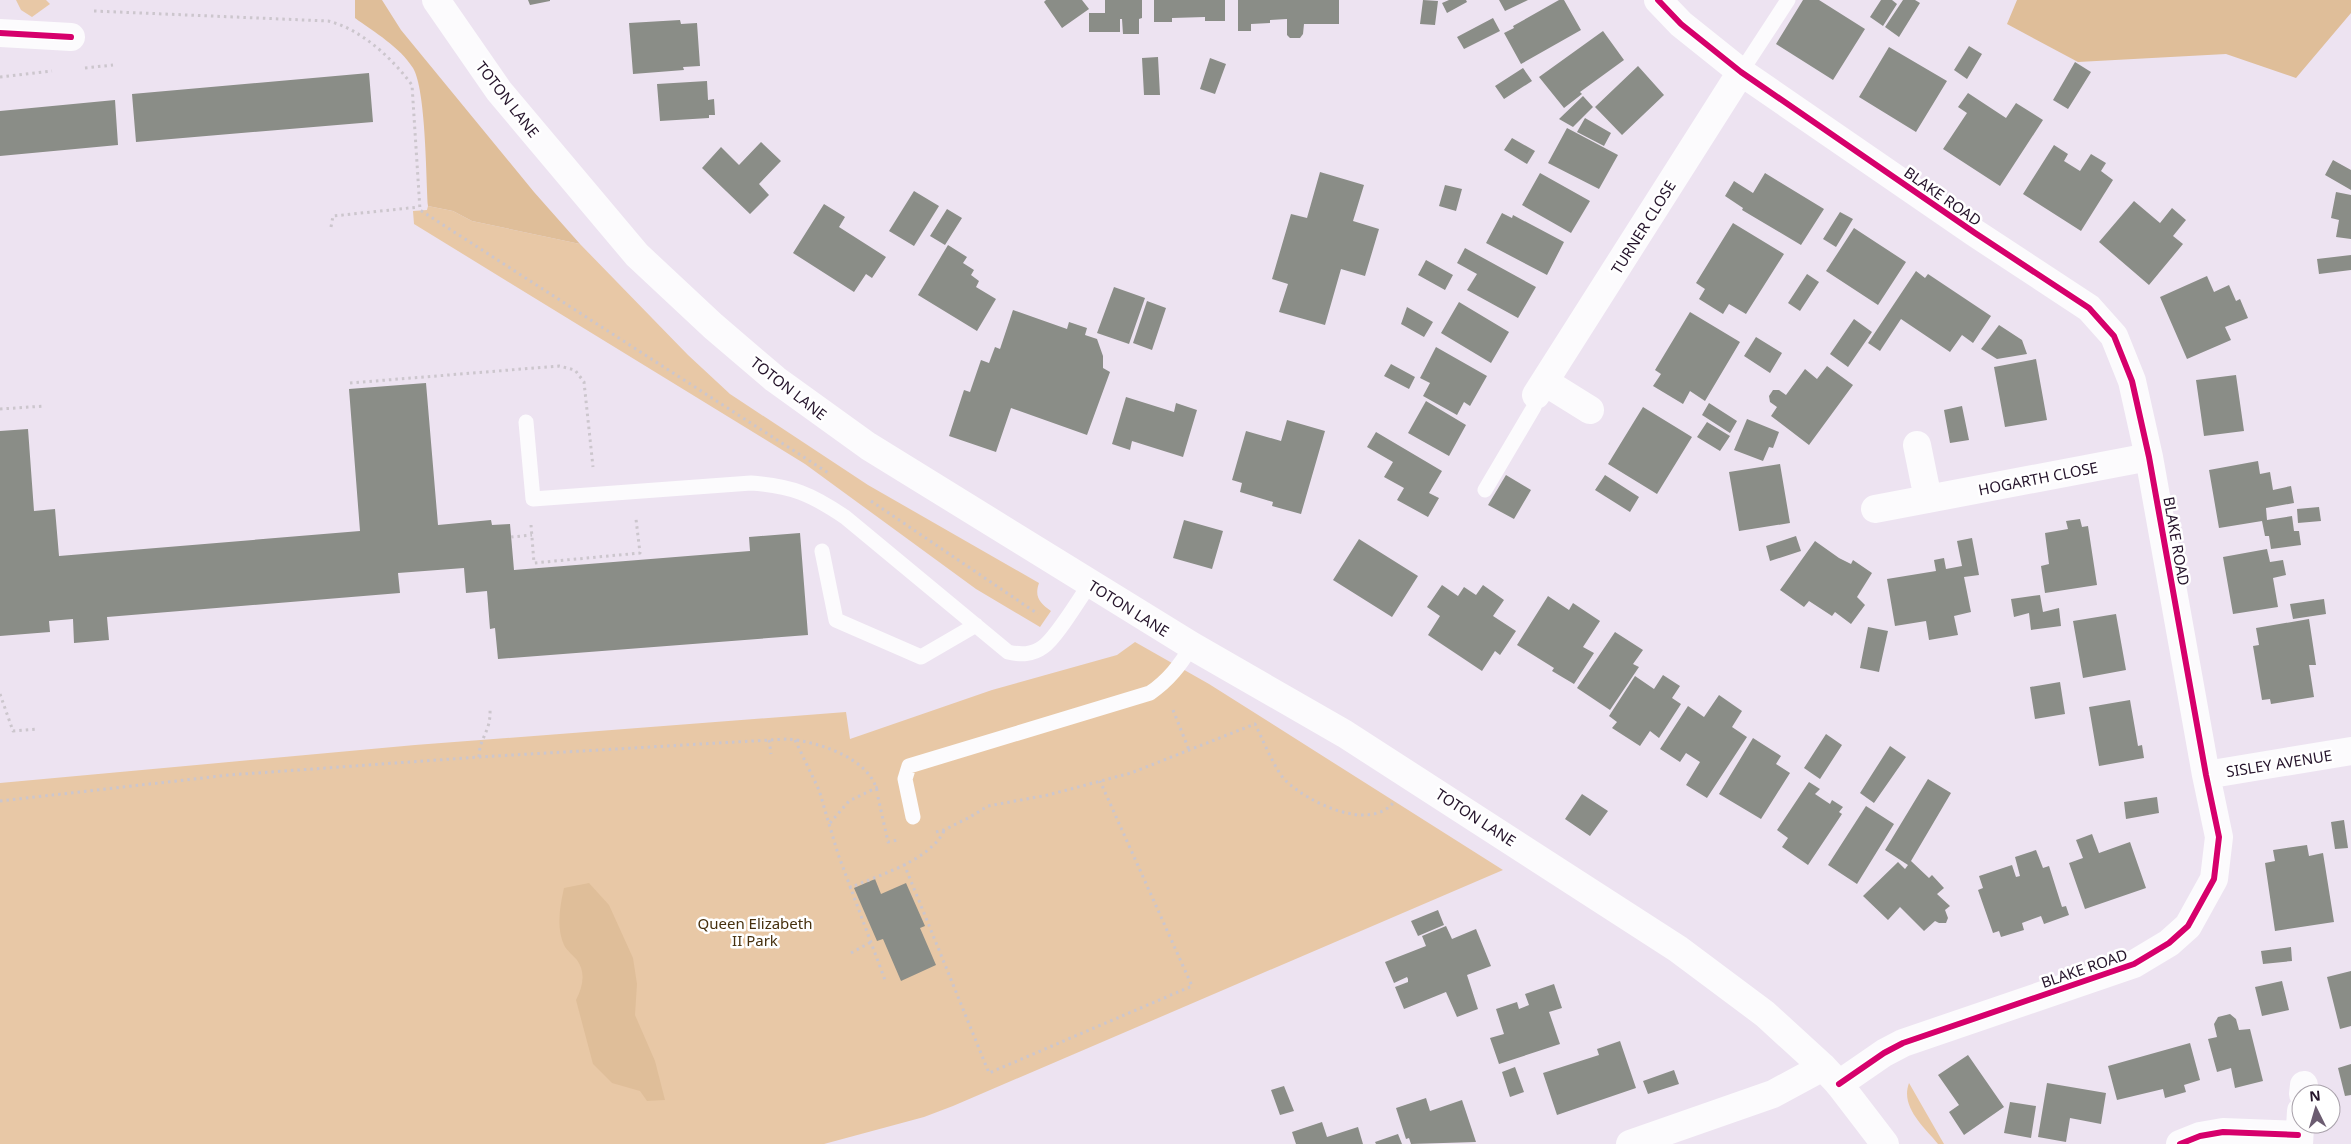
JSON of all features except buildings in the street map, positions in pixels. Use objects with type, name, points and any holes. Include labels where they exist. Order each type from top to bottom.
[{"type":"street","name":"TOTON LANE","points":[[436,0],[500,91],[637,255],[713,326],[775,379],[868,446],[1192,646],[1346,734],[1678,949],[1765,1014],[1831,1076],[1884,1144]]},
{"type":"street","name":"BLAKE ROAD","points":[[1630,1144],[1773,1094],[1831,1076],[1903,1043],[2134,964],[2169,942],[2188,926],[2214,879],[2219,837],[2206,775],[2149,457],[2132,381],[2114,336],[2089,308],[1974,233],[1741,72],[1681,24],[1658,0]]},
{"type":"street","points":[[0,33],[71,38]]},
{"type":"street","name":"TURNER CLOSE","points":[[1540,388],[1741,72]]},
{"type":"street","points":[[1540,388],[1590,410]]},
{"type":"street","points":[[1917,445],[1928,499]]},
{"type":"street","name":"HOGARTH CLOSE","points":[[1875,509],[2149,457]]},
{"type":"street","name":"SISLEY AVENUE","points":[[2206,775],[2351,751]]},
{"type":"street","points":[[2180,1144],[2200,1136],[2291,1116]]},
{"type":"lane","points":[[1741,72],[1788,0]]},
{"type":"lane","name":"TURNER CLOSE","points":[[1484,490],[1534,407],[1540,388]]},
{"type":"lane","points":[[526,422],[533,499],[751,483],[779,485],[802,492],[819,500],[845,518],[1008,652],[1030,653],[1044,647],[1090,584]]},
{"type":"lane","points":[[822,551],[836,620],[921,657],[976,625]]},
{"type":"lane","points":[[913,817],[905,779],[909,766],[1150,693],[1163,684],[1177,669],[1192,646]]},
{"type":"path","points":[[85,11],[328,21],[354,30],[402,72],[412,85],[420,210],[463,239],[627,341],[834,476]]},
{"type":"path","points":[[27,69],[28,74]]},
{"type":"path","points":[[331,227],[333,216],[420,207]]},
{"type":"path","points":[[350,383],[559,366],[575,370],[584,382],[596,494]]},
{"type":"path","points":[[0,409],[45,406]]},
{"type":"path","points":[[531,521],[534,563],[640,554],[634,492]]},
{"type":"path","points":[[866,498],[1059,628]]},
{"type":"path","points":[[511,537],[532,535]]},
{"type":"path","points":[[0,694],[13,731],[38,729]]},
{"type":"path","points":[[479,756],[479,747],[491,724],[490,710]]},
{"type":"path","points":[[1175,714],[1190,750]]},
{"type":"path","points":[[935,832],[944,830],[988,806],[1048,795],[1131,773],[1255,724],[1285,780],[1303,794],[1340,812],[1354,815],[1375,814],[1387,810],[1398,796],[1387,788],[1400,768]]},
{"type":"path","points":[[0,801],[229,775],[479,756],[795,739],[826,747],[843,754],[865,771],[876,787],[888,842],[906,838]]},
{"type":"path","points":[[795,739],[820,790],[849,888],[885,980]]},
{"type":"path","points":[[768,740],[771,754]]},
{"type":"path","points":[[1131,773],[1134,778]]},
{"type":"path","points":[[830,823],[849,801],[876,787],[905,779]]},
{"type":"path","points":[[904,864],[988,1072],[1192,986],[1100,780]]},
{"type":"path","points":[[849,888],[904,864],[931,848],[940,839],[944,830]]},
{"type":"path","points":[[851,953],[871,942]]},
{"type":"green space","points":[[16,0],[46,0],[50,4],[32,17],[21,10]]},
{"type":"green space","points":[[428,206],[453,211],[472,221],[580,244],[688,355],[730,394],[868,485],[1039,583],[1037,592],[1039,599],[1051,611],[1040,627],[976,589],[805,464],[414,224],[413,211],[427,210]]},
{"type":"green space","name":"Queen Elizabeth II Park","points":[[1135,642],[1209,684],[1503,870],[953,1106],[924,1117],[824,1144],[0,1144],[0,783],[415,745],[846,712],[850,739],[992,690],[1117,655]]},
{"type":"green space","points":[[1909,1083],[1944,1144],[1938,1144],[1915,1116],[1908,1100]]},
{"type":"shaded area","points":[[355,0],[382,0],[401,30],[534,192],[580,244],[472,221],[453,211],[428,206],[423,113],[417,79],[413,68],[401,53],[355,18]]},
{"type":"shaded area","points":[[2017,0],[2351,0],[2351,13],[2296,78],[2226,54],[2078,62],[2007,24]]},
{"type":"shaded area","points":[[589,883],[609,905],[633,958],[637,984],[635,1015],[655,1061],[665,1100],[647,1101],[640,1091],[612,1083],[593,1064],[576,1000],[582,985],[582,970],[577,960],[564,945],[559,924],[564,888]]},
{"type":"cycle path","points":[[1658,0],[1681,24],[1741,72],[1975,233],[2089,308],[2114,336],[2132,381],[2149,457],[2206,775],[2219,837],[2214,879],[2188,926],[2169,943],[2134,964],[1903,1043],[1884,1053],[1839,1084]]},
{"type":"cycle path","points":[[0,33],[71,37]]},
{"type":"cycle path","points":[[2180,1144],[2200,1136],[2223,1132],[2298,1135]]}]
